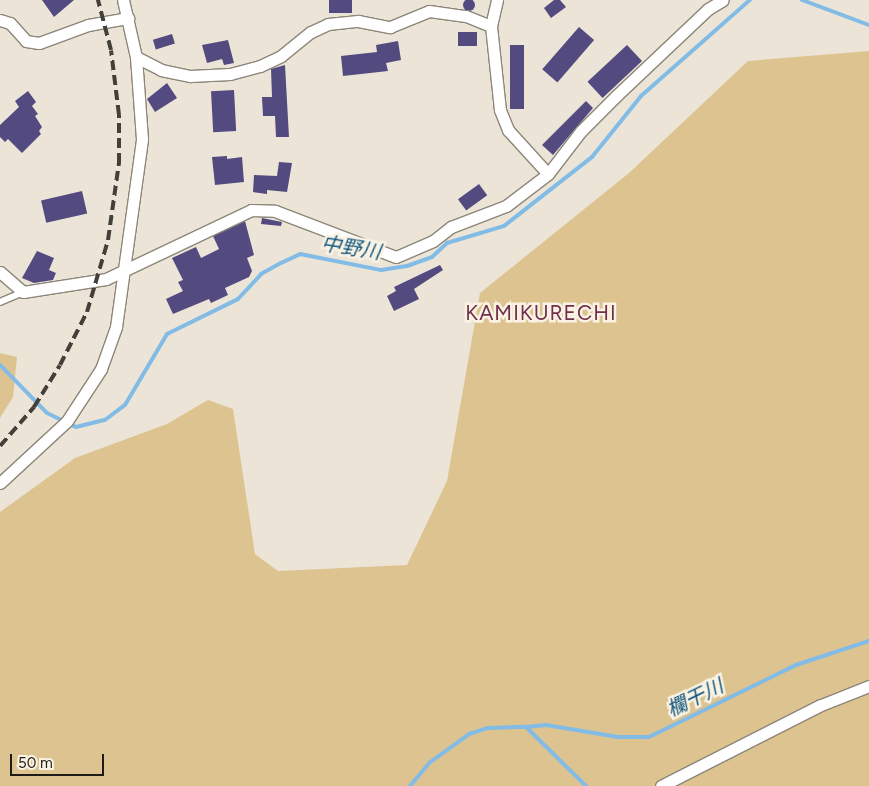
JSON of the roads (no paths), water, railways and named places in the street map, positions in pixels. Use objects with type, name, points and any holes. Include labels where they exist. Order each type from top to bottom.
[{"type":"street","points":[[0,483],[54,435],[80,404],[101,369],[116,327],[142,139],[136,57],[123,0]]},
{"type":"street","points":[[497,0],[491,26],[500,110],[508,130],[548,174]]},
{"type":"street","points":[[0,272],[23,292],[66,287],[124,273],[189,242],[218,223],[251,210],[275,210],[396,257],[433,241],[451,227],[506,206],[548,174],[581,131],[616,96],[708,10],[723,0]]},
{"type":"street","points":[[136,57],[161,70],[190,76],[230,74],[260,66],[281,56],[311,32],[328,24],[358,21],[390,27],[429,11],[466,16],[491,26]]},
{"type":"street","points":[[0,20],[10,23],[26,41],[39,43],[88,26],[128,18]]},
{"type":"street","points":[[661,786],[821,705],[869,686]]},
{"type":"lane","points":[[0,302],[23,292]]},
{"type":"waterway","name":"中野川","points":[[0,365],[47,413],[76,427],[105,420],[125,405],[167,334],[238,299],[261,274],[281,263],[300,254],[381,270],[407,266],[432,257],[447,243],[504,226],[592,157],[641,96],[750,0]]},
{"type":"waterway","points":[[802,0],[869,25]]},
{"type":"waterway","name":"欄干川","points":[[526,727],[546,725],[618,737],[649,737],[796,665],[869,641]]},
{"type":"waterway","points":[[526,727],[586,786]]},
{"type":"waterway","name":"欄干川","points":[[410,786],[429,763],[469,734],[488,728],[526,727]]},
{"type":"railway","points":[[0,446],[34,407],[60,365],[87,312],[108,240],[119,163],[119,115],[111,50],[98,0]]},
{"type":"district","name":"KAMIKURECHI","points":[[541,313]]}]
